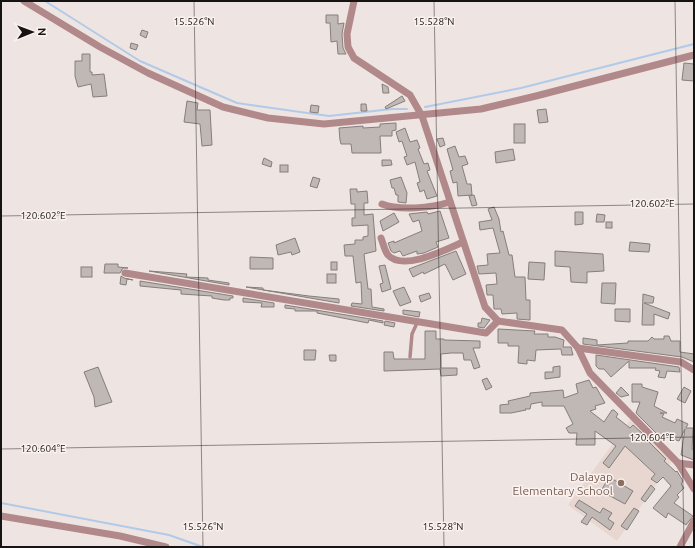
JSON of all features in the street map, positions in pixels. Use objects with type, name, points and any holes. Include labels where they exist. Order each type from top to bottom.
[{"type":"street","points":[[24,1],[100,47],[148,73],[223,107],[268,118],[324,124],[422,116],[488,107],[694,55]]},
{"type":"street","points":[[354,1],[347,34],[348,47],[354,58],[410,95],[422,116],[485,307],[498,321],[562,330],[578,348],[590,373],[678,463],[694,490]]},
{"type":"street","points":[[382,204],[398,207],[435,207],[450,202]]},
{"type":"street","points":[[381,238],[388,255],[394,259],[409,261],[433,255],[463,242]]},
{"type":"street","points":[[125,273],[486,333],[498,321]]},
{"type":"street","points":[[578,348],[681,362],[694,370]]},
{"type":"street","points":[[678,463],[694,465]]},
{"type":"street","points":[[1,516],[107,534],[166,547]]},
{"type":"street","points":[[680,547],[694,521]]},
{"type":"lane","points":[[410,357],[412,334],[417,322]]},
{"type":"shaded area","name":"Dalayap Elementary School","points":[[630,420],[672,461],[617,541],[568,505]]},
{"type":"building","points":[[326,15],[338,15],[338,24],[344,23],[342,34],[343,48],[346,54],[338,54],[337,41],[331,42],[330,23],[326,23]]},
{"type":"building","points":[[142,30],[148,32],[146,38],[140,35]]},
{"type":"building","points":[[131,43],[138,45],[136,50],[130,48]]},
{"type":"building","points":[[82,54],[90,54],[90,72],[92,72],[92,75],[104,74],[107,96],[93,97],[91,84],[78,87],[75,76],[75,61],[82,61]]},
{"type":"building","points":[[684,63],[694,64],[694,81],[682,80]]},
{"type":"building","points":[[382,84],[388,87],[389,93],[383,93]]},
{"type":"building","points":[[402,96],[405,101],[386,109],[385,107]]},
{"type":"building","points":[[187,101],[198,103],[197,110],[210,110],[212,145],[202,146],[200,124],[184,122]]},
{"type":"building","points":[[361,104],[366,104],[367,111],[361,111]]},
{"type":"building","points":[[311,105],[319,106],[318,113],[310,112]]},
{"type":"building","points":[[546,109],[548,122],[539,123],[537,110]]},
{"type":"building","points":[[396,123],[396,130],[392,131],[392,136],[380,136],[381,153],[352,153],[351,144],[341,144],[339,128],[363,126],[363,128],[380,127],[380,124]]},
{"type":"building","points":[[514,124],[525,124],[525,143],[514,143]]},
{"type":"building","points":[[405,128],[410,142],[417,140],[420,148],[418,149],[424,164],[428,163],[430,170],[427,171],[437,196],[427,199],[424,190],[420,192],[417,183],[420,182],[415,162],[407,165],[404,157],[407,156],[402,141],[399,142],[396,132]]},
{"type":"building","points":[[443,138],[445,145],[440,147],[437,139]]},
{"type":"building","points":[[455,146],[459,157],[465,156],[468,164],[462,166],[467,184],[471,184],[472,195],[458,196],[457,182],[453,183],[450,171],[453,170],[447,149]]},
{"type":"building","points":[[513,149],[515,160],[496,163],[495,152]]},
{"type":"building","points":[[264,158],[272,162],[271,167],[262,164]]},
{"type":"building","points":[[382,160],[391,160],[392,165],[382,166]]},
{"type":"building","points":[[280,165],[288,165],[288,172],[280,172]]},
{"type":"building","points":[[313,177],[320,179],[317,188],[310,186]]},
{"type":"building","points":[[401,177],[407,193],[406,203],[398,202],[398,195],[396,195],[394,188],[392,188],[390,180]]},
{"type":"building","points":[[350,189],[357,189],[357,192],[367,191],[368,203],[364,203],[364,215],[373,214],[376,251],[364,254],[368,289],[371,289],[372,307],[384,309],[384,311],[351,306],[352,303],[362,304],[361,282],[356,283],[353,256],[345,256],[344,245],[355,244],[355,240],[363,240],[363,237],[368,236],[368,225],[352,226],[352,218],[355,218],[355,204],[351,204]]},
{"type":"building","points":[[474,195],[477,205],[472,206],[469,196]]},
{"type":"building","points":[[494,207],[499,219],[501,232],[503,231],[509,255],[512,255],[515,277],[525,277],[526,300],[530,300],[530,320],[517,319],[517,313],[502,314],[501,309],[494,309],[493,295],[487,295],[486,285],[497,284],[496,273],[479,274],[477,266],[488,265],[487,254],[500,253],[493,228],[480,230],[479,222],[492,220],[488,209]]},
{"type":"building","points":[[440,211],[449,238],[436,242],[438,247],[424,253],[417,254],[417,251],[403,256],[400,251],[394,253],[391,251],[388,243],[394,241],[394,243],[422,231],[419,220],[413,222],[409,214],[427,212],[428,214]]},
{"type":"building","points":[[575,212],[583,212],[583,224],[575,225]]},
{"type":"building","points":[[394,213],[399,222],[383,231],[380,221]]},
{"type":"building","points":[[597,214],[605,215],[604,222],[596,222]]},
{"type":"building","points":[[606,222],[612,222],[612,228],[606,228]]},
{"type":"building","points":[[295,238],[300,252],[292,255],[291,252],[278,255],[276,245]]},
{"type":"building","points":[[630,242],[650,244],[649,252],[629,251]]},
{"type":"building","points":[[456,251],[466,274],[453,280],[445,264],[424,274],[423,272],[413,277],[409,269]]},
{"type":"building","points":[[555,251],[603,254],[604,271],[587,272],[587,283],[571,282],[570,267],[555,266]]},
{"type":"building","points":[[250,257],[273,258],[273,269],[250,269]]},
{"type":"building","points":[[331,262],[337,262],[337,270],[331,270]]},
{"type":"building","points":[[529,262],[545,263],[544,280],[528,279]]},
{"type":"building","points":[[105,264],[118,264],[118,267],[128,268],[123,268],[120,273],[104,273]]},
{"type":"building","points":[[385,265],[391,289],[382,292],[380,284],[383,283],[379,266]]},
{"type":"building","points":[[81,267],[92,267],[92,277],[81,277]]},
{"type":"building","points":[[149,271],[187,274],[186,277],[208,278],[208,280],[229,283],[229,285]]},
{"type":"building","points":[[327,274],[336,274],[336,283],[327,283]]},
{"type":"building","points":[[121,276],[133,280],[127,279],[126,285],[120,284]]},
{"type":"building","points":[[140,281],[233,296],[233,298],[230,298],[230,300],[224,300],[212,298],[212,296],[181,294],[181,290],[140,286]]},
{"type":"building","points":[[602,283],[616,283],[615,304],[601,303]]},
{"type":"building","points":[[246,287],[263,288],[263,290]]},
{"type":"building","points":[[404,287],[411,302],[400,306],[393,291]]},
{"type":"building","points":[[265,290],[339,299],[339,303]]},
{"type":"building","points":[[429,293],[431,298],[421,302],[419,296]]},
{"type":"building","points":[[643,294],[654,297],[653,303],[644,303],[670,313],[668,319],[654,314],[654,325],[642,325]]},
{"type":"building","points":[[243,298],[274,303],[274,307],[261,307],[262,303],[243,302]]},
{"type":"building","points":[[285,305],[383,321],[383,323],[369,320],[368,323],[317,313],[317,311],[295,311],[295,309],[285,308]]},
{"type":"building","points":[[615,309],[630,309],[630,322],[615,321]]},
{"type":"building","points":[[403,310],[420,312],[419,317],[403,314]]},
{"type":"building","points":[[482,318],[490,320],[484,328],[478,327],[478,323],[481,323]]},
{"type":"building","points":[[385,321],[395,323],[394,327],[384,325]]},
{"type":"building","points":[[498,329],[535,331],[534,334],[548,334],[548,337],[555,337],[564,340],[563,347],[571,347],[573,355],[562,355],[561,349],[536,350],[535,361],[527,360],[527,364],[518,363],[519,346],[508,346],[508,343],[498,343]]},
{"type":"building","points":[[425,331],[436,331],[436,339],[480,341],[480,348],[473,348],[480,367],[474,369],[471,360],[464,360],[463,353],[451,353],[441,354],[441,368],[457,368],[457,375],[441,376],[440,369],[384,371],[384,352],[393,352],[394,359],[425,359]]},
{"type":"building","points":[[664,336],[669,336],[671,341],[680,341],[680,352],[694,354],[694,362],[682,357],[583,344],[583,338],[597,340],[597,345],[628,343],[628,341],[648,341],[652,337],[654,339],[664,339]]},
{"type":"building","points":[[304,350],[316,350],[315,360],[304,360]]},
{"type":"building","points":[[329,355],[336,355],[336,361],[330,361]]},
{"type":"building","points":[[596,355],[679,367],[680,372],[667,371],[665,378],[658,377],[660,371],[655,370],[656,368],[629,368],[629,361],[611,377],[604,369],[599,369],[596,366]]},
{"type":"building","points":[[560,366],[560,377],[545,379],[545,372],[553,372],[553,367]]},
{"type":"building","points":[[98,367],[112,402],[95,407],[94,397],[84,372]]},
{"type":"building","points":[[487,378],[492,387],[486,390],[482,380]]},
{"type":"building","points":[[589,380],[593,388],[596,387],[605,403],[595,406],[596,409],[590,411],[604,422],[612,410],[614,410],[618,414],[616,417],[630,428],[633,425],[666,459],[664,461],[676,472],[677,471],[683,481],[681,484],[684,488],[677,495],[679,497],[674,503],[693,516],[686,525],[668,513],[666,518],[653,508],[671,486],[663,477],[657,483],[651,479],[655,474],[625,446],[609,468],[603,463],[616,446],[595,431],[595,445],[576,445],[577,433],[569,433],[566,428],[573,424],[564,406],[542,406],[542,402],[531,404],[530,409],[511,413],[500,413],[500,405],[509,404],[508,401],[530,396],[530,393],[563,390],[564,398],[578,393],[576,384]]},
{"type":"building","points":[[632,384],[642,384],[642,387],[658,392],[654,406],[667,413],[660,413],[664,414],[662,417],[675,423],[677,419],[688,424],[686,428],[693,428],[692,449],[694,450],[694,460],[681,455],[685,429],[679,441],[664,436],[662,439],[636,413],[640,402],[632,402]]},
{"type":"building","points":[[621,387],[629,395],[621,397],[616,393]]},
{"type":"building","points":[[684,387],[691,391],[685,403],[677,399]]},
{"type":"building","points":[[609,477],[633,491],[625,504],[601,491]]},
{"type":"building","points":[[651,485],[655,489],[645,502],[641,499]]},
{"type":"building","points":[[579,500],[600,513],[603,508],[612,513],[608,519],[614,523],[610,530],[592,517],[587,525],[581,522],[587,514],[575,506]]},
{"type":"building","points":[[634,508],[639,511],[627,530],[621,526]]},
{"type":"waterway","points":[[45,1],[140,61],[237,103],[329,116],[392,109],[407,109]]},
{"type":"waterway","points":[[425,107],[521,88],[694,44]]},
{"type":"waterway","points":[[1,503],[169,535],[203,547]]},
{"type":"place","name":"Dalayap Elementary School","points":[[621,483]]}]
